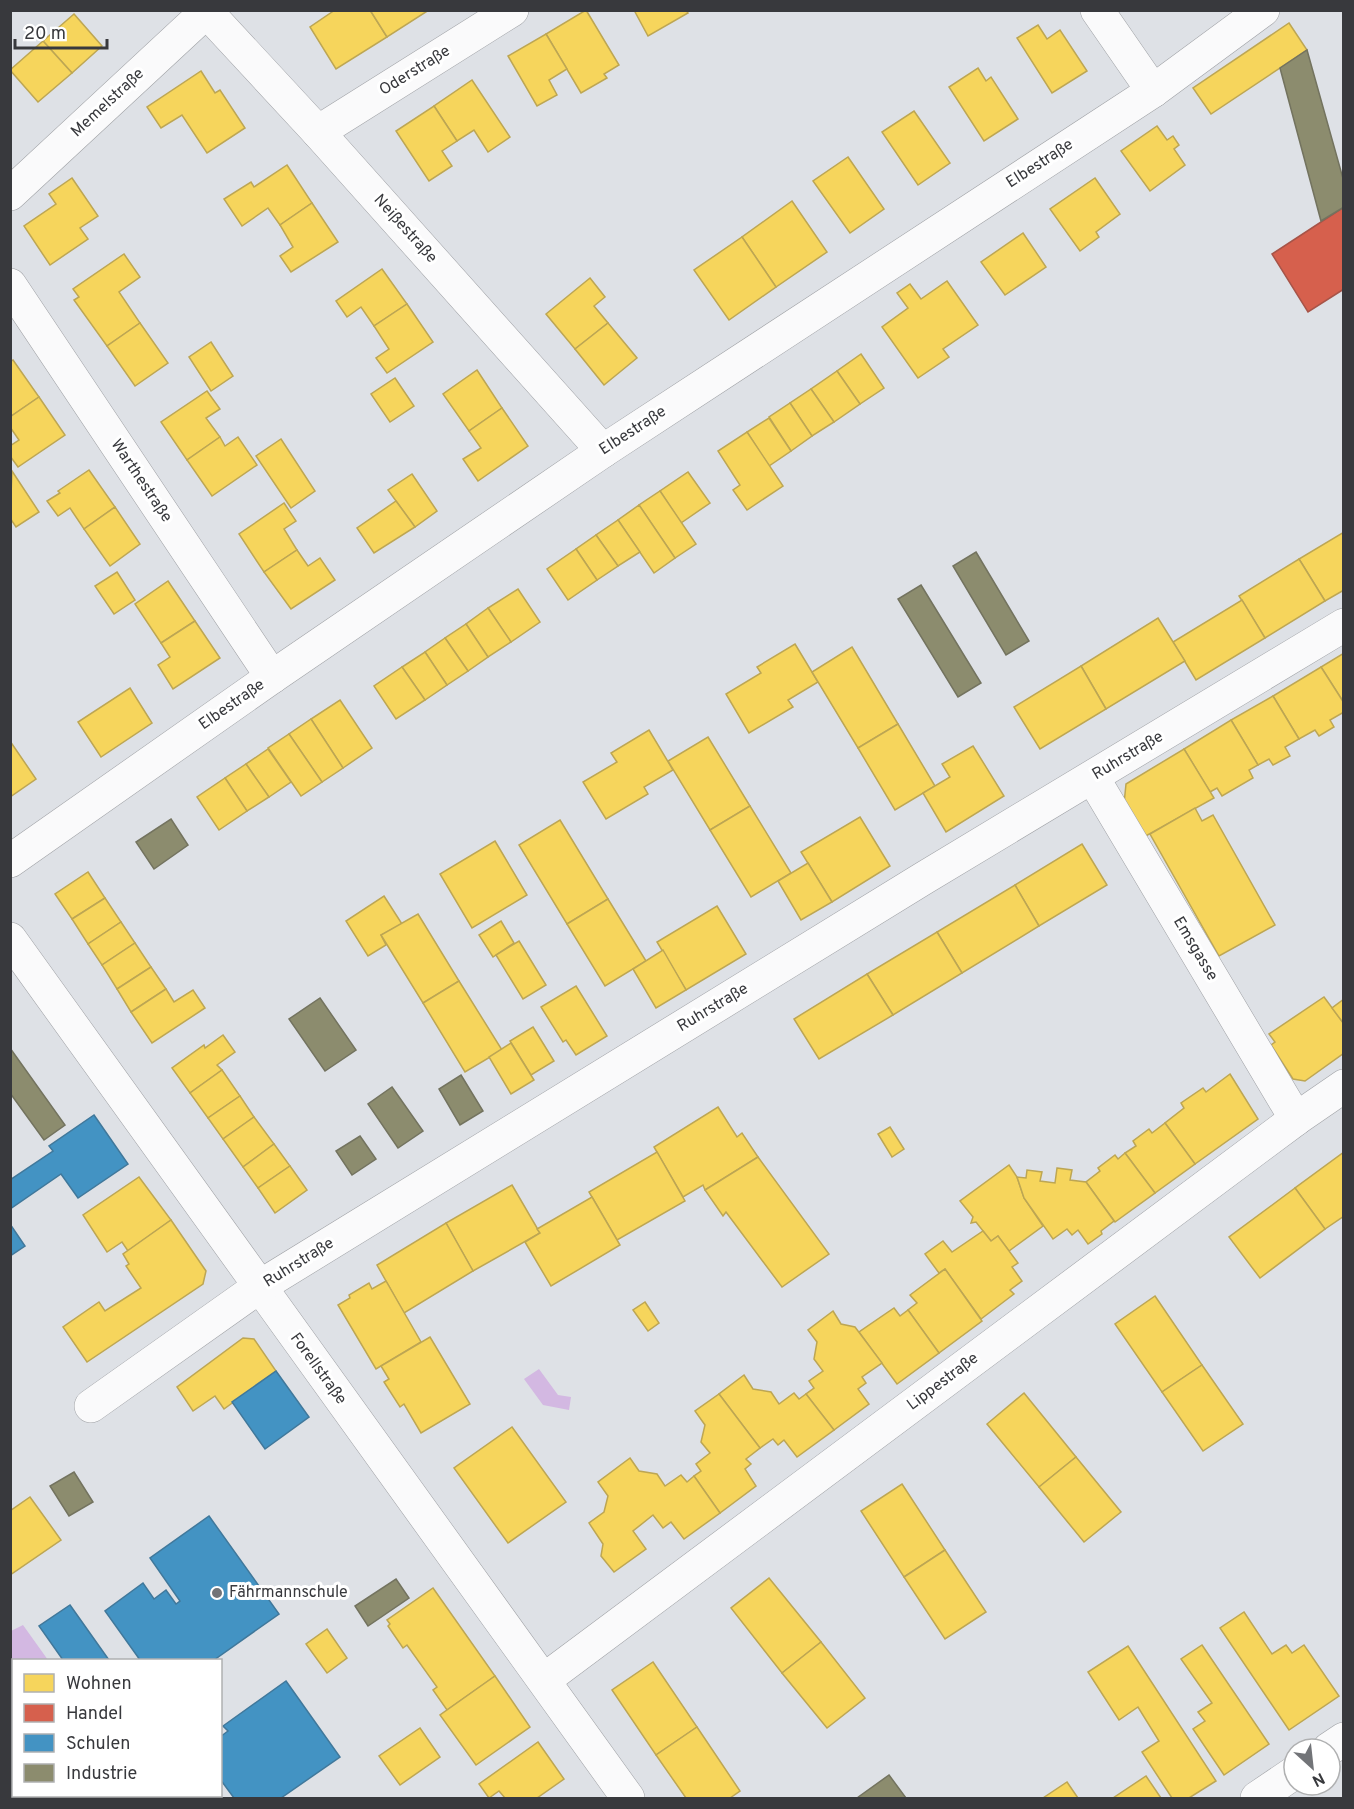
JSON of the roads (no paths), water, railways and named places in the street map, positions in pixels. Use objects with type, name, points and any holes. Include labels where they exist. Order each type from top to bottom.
[{"type":"street","name":"Oderstraße","points":[[318,132],[512,10]]},
{"type":"street","points":[[1097,10],[1153,91]]},
{"type":"street","name":"Elbestraße","points":[[10,861],[272,677],[603,451],[1153,91],[1263,10]]},
{"type":"street","name":"Neißestraße","points":[[205,11],[318,132],[603,451]]},
{"type":"street","name":"Memelstraße","points":[[10,194],[205,11]]},
{"type":"street","name":"Warthestraße","points":[[10,285],[272,677]]},
{"type":"street","name":"Ruhrstraße","points":[[91,1406],[259,1287],[924,878],[1344,625]]},
{"type":"street","name":"Emsgasse","points":[[1093,778],[1296,1119]]},
{"type":"street","name":"Forellstraße","points":[[10,939],[628,1798]]},
{"type":"street","name":"Lippestraße","points":[[544,1680],[1296,1119],[1344,1086]]},
{"type":"street","points":[[1257,1798],[1282,1781]]},
{"type":"place","name":"Fährmannschule","points":[[217,1593]]}]
